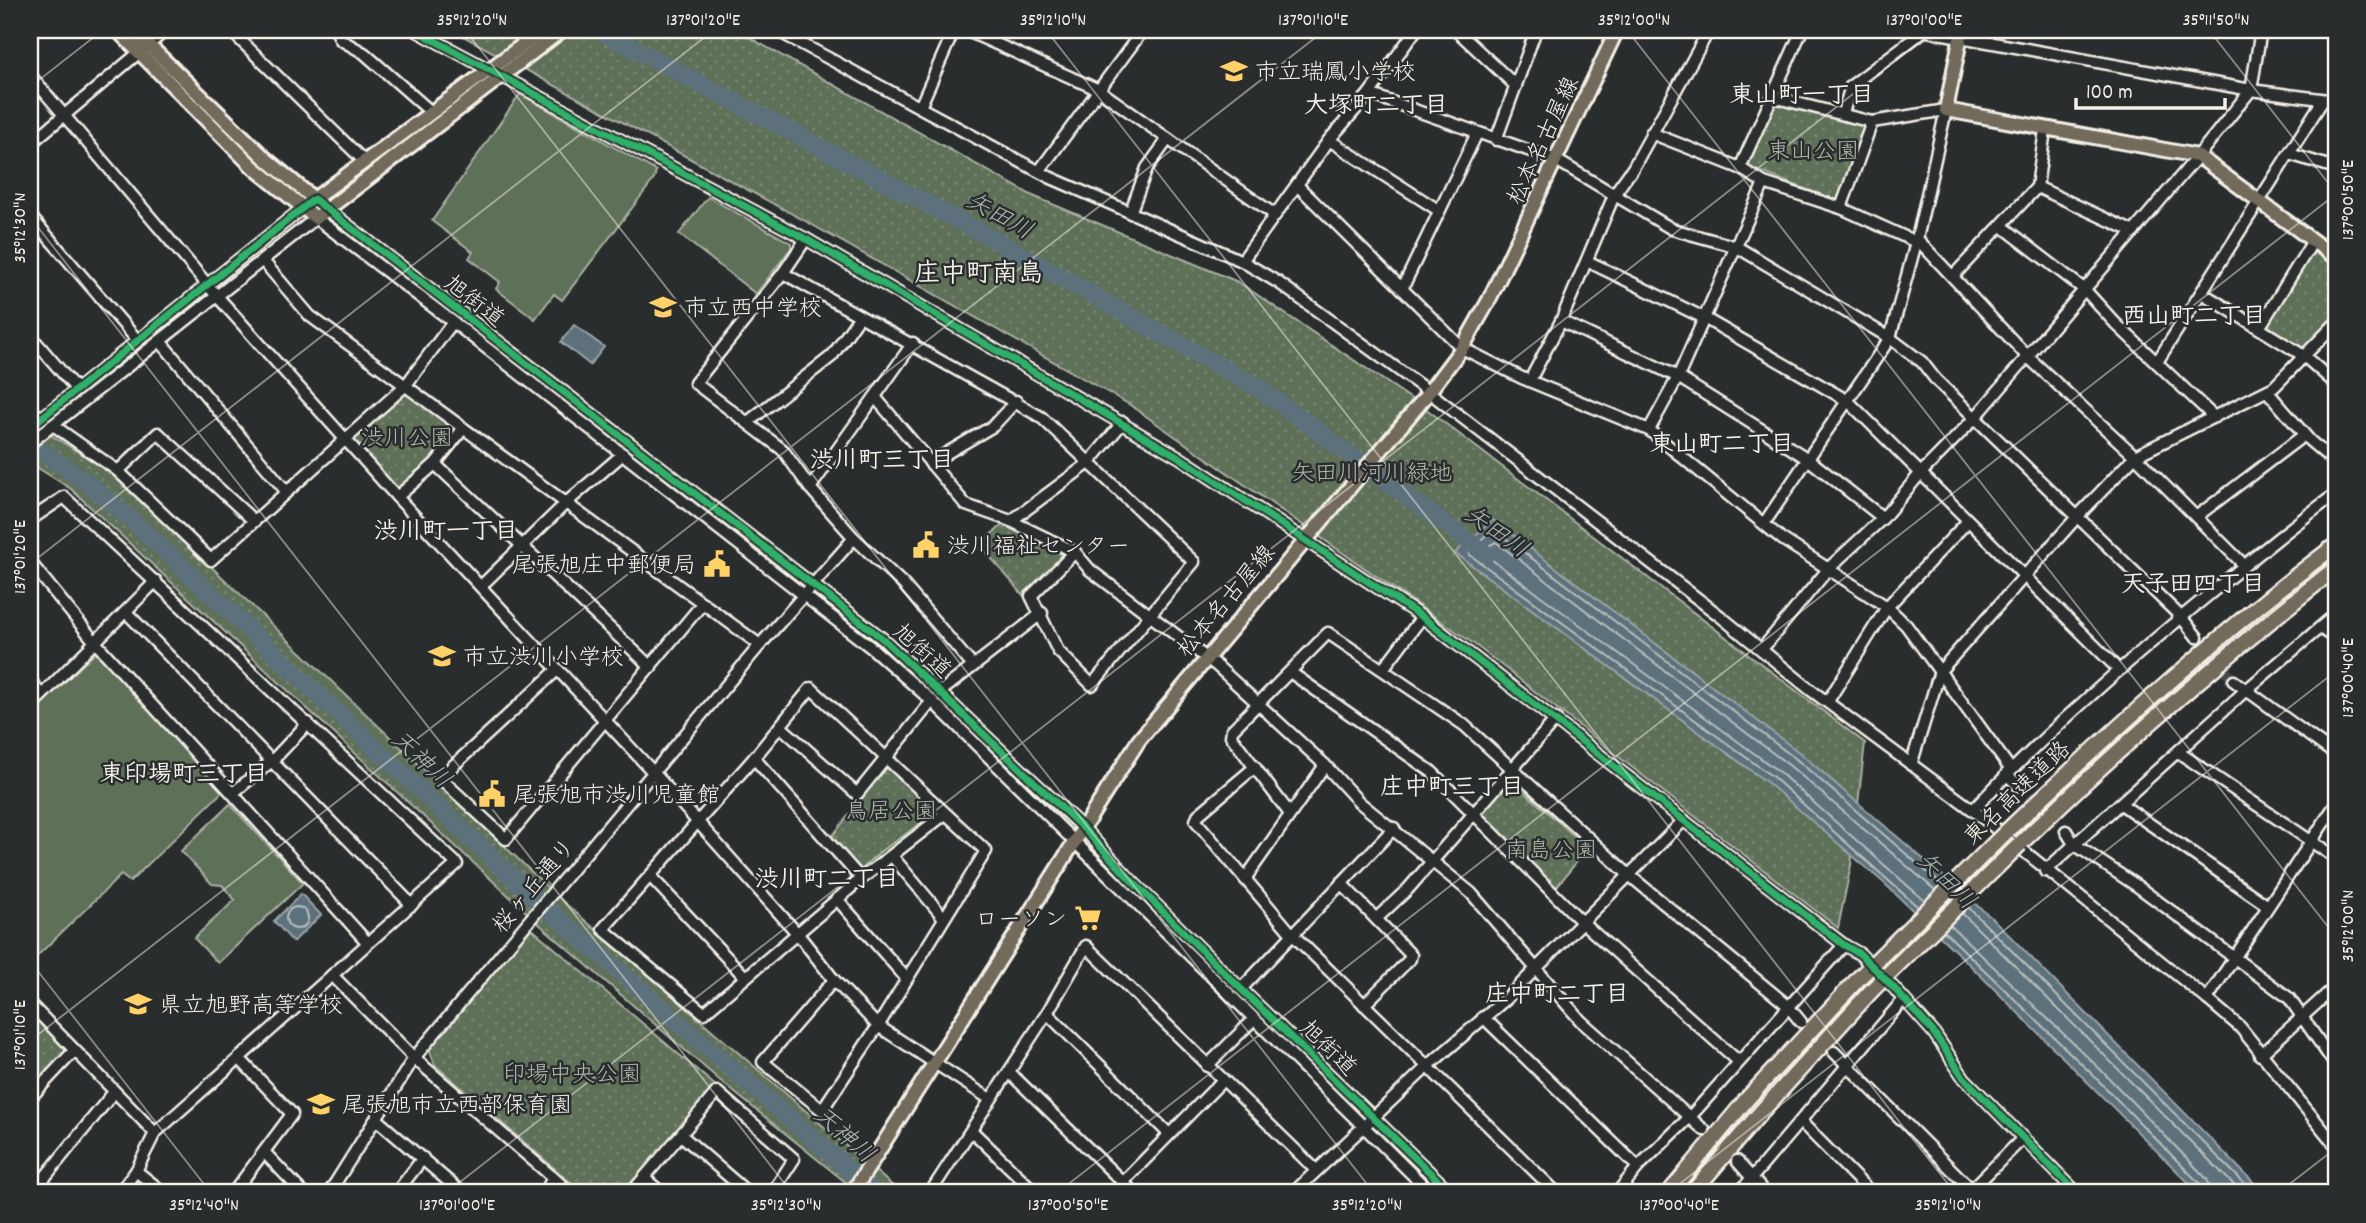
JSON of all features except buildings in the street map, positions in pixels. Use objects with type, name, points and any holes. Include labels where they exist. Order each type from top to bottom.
[{"type":"highway","name":"東名高速道路","points":[[1669,1193],[1747,1099],[1859,978],[2007,831],[2082,759],[2207,650],[2336,544]]},
{"type":"highway","name":"東名高速道路","points":[[1692,1193],[1768,1103],[1872,990],[2093,772],[2219,662],[2336,568]]},
{"type":"main road","points":[[117,30],[144,48],[314,199],[431,112],[562,30]]},
{"type":"main road","points":[[133,30],[144,48],[253,167],[316,218],[495,72]]},
{"type":"main road","points":[[508,63],[543,30]]},
{"type":"main road","name":"松本名古屋線","points":[[852,1192],[1076,844],[1139,740],[1303,540],[1425,397],[1462,348],[1488,302],[1617,30]]},
{"type":"main road","points":[[1961,33],[1946,110],[2198,156],[2336,258]]},
{"type":"street","points":[[30,144],[166,30]]},
{"type":"street","points":[[230,30],[364,161]]},
{"type":"street","points":[[336,30],[341,40],[364,53],[431,112]]},
{"type":"street","points":[[415,30],[806,239],[1123,422],[1422,617],[1844,945],[1860,954],[1934,1033],[1964,1078],[2077,1193]]},
{"type":"street","points":[[776,30],[1041,170],[1049,177],[1242,261],[1279,283],[1425,397],[1973,810],[2045,871],[2207,999],[2240,1027],[2336,1146]]},
{"type":"street","points":[[920,107],[954,30]]},
{"type":"street","points":[[965,30],[1099,89],[1275,215]]},
{"type":"street","points":[[1041,170],[1143,30]]},
{"type":"street","points":[[1242,261],[1329,140],[1369,94],[1416,30]]},
{"type":"street","points":[[1456,30],[1516,86]]},
{"type":"street","points":[[1496,140],[1536,30]]},
{"type":"street","points":[[1530,380],[1561,321],[1615,193],[1709,30]]},
{"type":"street","points":[[1741,168],[1802,30]]},
{"type":"street","points":[[1843,113],[1851,86],[1923,30],[1961,33],[2251,90],[2336,101]]},
{"type":"street","points":[[1762,649],[1830,567],[1883,518],[1915,484],[1920,474],[1975,418],[2198,156],[2251,90],[2261,30]]},
{"type":"street","points":[[30,75],[217,296],[397,497],[653,772],[797,933],[834,980],[878,1026],[990,1099]]},
{"type":"street","points":[[1369,94],[1556,160],[1672,229],[1737,247],[1891,338],[1922,362],[1975,418],[2181,617],[2197,637]]},
{"type":"street","points":[[1765,522],[1891,338],[1917,241],[1946,110],[1872,122],[1773,97]]},
{"type":"street","points":[[2157,362],[2323,100]]},
{"type":"street","points":[[1841,208],[1872,122]]},
{"type":"street","points":[[1954,275],[2037,187],[2045,130]]},
{"type":"street","points":[[1402,289],[1477,133]]},
{"type":"street","points":[[1651,133],[1741,168],[1764,183],[1841,208],[1917,241],[1954,275],[2028,357],[2135,456],[2244,565]]},
{"type":"street","points":[[1130,213],[1147,168],[1168,139]]},
{"type":"street","points":[[1329,140],[1438,210]]},
{"type":"street","points":[[2289,154],[2336,168]]},
{"type":"street","points":[[1649,430],[1678,377],[1764,183]]},
{"type":"street","points":[[1297,185],[1462,348],[1649,430],[1723,492],[1765,522],[1782,539],[1830,567],[1887,607],[1906,625],[1940,671],[2018,785]]},
{"type":"street","points":[[2037,187],[2134,232]]},
{"type":"street","points":[[30,426],[314,199]]},
{"type":"street","name":"旭街道","points":[[314,199],[872,631],[1084,828],[1131,880],[1451,1193]]},
{"type":"street","points":[[30,216],[138,341]]},
{"type":"street","points":[[30,443],[316,218]]},
{"type":"street","name":"旭街道","points":[[316,218],[873,649],[932,701],[1361,1127],[1431,1193]]},
{"type":"street","points":[[2002,226],[2085,290],[2214,417]]},
{"type":"street","points":[[806,239],[783,273],[695,383],[783,450],[810,488],[855,538],[903,584],[972,665]]},
{"type":"street","points":[[2259,328],[2313,241]]},
{"type":"street","points":[[262,261],[310,316],[760,645]]},
{"type":"street","points":[[1587,261],[1704,318],[1848,401],[1966,522],[2119,670]]},
{"type":"street","points":[[783,273],[1041,416],[1194,562],[1092,685],[1058,651],[1031,596],[1075,552]]},
{"type":"street","points":[[2202,293],[2304,356],[2336,384]]},
{"type":"street","points":[[748,422],[832,356],[860,316]]},
{"type":"street","points":[[1561,321],[1678,377],[1808,459],[1883,518]]},
{"type":"street","points":[[53,425],[118,471],[211,560],[406,385],[453,322]]},
{"type":"street","points":[[1911,765],[1940,671],[2023,576],[2135,456],[2267,391],[2336,323]]},
{"type":"street","points":[[30,335],[77,390]]},
{"type":"street","points":[[160,341],[286,491]]},
{"type":"street","points":[[810,488],[913,343]]},
{"type":"street","points":[[2267,391],[2304,435],[2336,463]]},
{"type":"street","points":[[875,397],[966,505],[1011,521],[1075,552],[1090,570],[1205,659],[1325,765],[1359,802],[1471,893],[1581,1021],[1704,1130]]},
{"type":"street","points":[[930,463],[993,426],[1016,401]]},
{"type":"street","points":[[30,410],[42,418]]},
{"type":"street","points":[[1011,521],[1089,463],[1123,422]]},
{"type":"street","points":[[397,497],[435,464],[463,429]]},
{"type":"street","points":[[118,471],[158,433],[254,521]]},
{"type":"street","points":[[2196,517],[2304,435]]},
{"type":"street","points":[[481,586],[566,503],[623,454]]},
{"type":"street","points":[[435,464],[651,667]]},
{"type":"street","points":[[1973,810],[2008,772],[2119,670],[2244,565],[2336,494]]},
{"type":"street","points":[[30,520],[64,497],[457,864],[155,1133],[136,1171],[119,1193]]},
{"type":"street","points":[[1828,701],[1887,607],[1966,522]]},
{"type":"street","name":"桜ヶ丘通り","points":[[329,1193],[414,1058],[760,645],[855,538]]},
{"type":"street","points":[[30,562],[95,642],[367,942]]},
{"type":"street","points":[[30,707],[156,581]]},
{"type":"street","points":[[556,670],[440,778],[506,839],[703,603]]},
{"type":"street","points":[[126,612],[412,905]]},
{"type":"street","points":[[940,692],[1042,614]]},
{"type":"street","points":[[2045,871],[2245,691],[2336,614]]},
{"type":"street","points":[[1383,669],[1422,617]]},
{"type":"street","points":[[2320,628],[2336,639]]},
{"type":"street","points":[[1290,814],[1231,736],[1232,730],[1328,633],[1464,726],[1629,875],[1787,1005],[1801,1022]]},
{"type":"street","points":[[1290,672],[1432,772],[1582,922],[1738,1061]]},
{"type":"street","points":[[30,680],[41,695]]},
{"type":"street","points":[[2234,681],[2336,755]]},
{"type":"street","points":[[834,980],[763,1062],[821,1110],[878,1026],[986,851],[889,757],[811,688],[754,758],[603,929],[704,1013],[861,879],[945,814]]},
{"type":"street","points":[[780,726],[857,794],[932,701]]},
{"type":"street","points":[[1377,918],[1408,889],[1556,719]]},
{"type":"street","points":[[233,793],[273,760],[309,723]]},
{"type":"street","points":[[2178,752],[2336,858]]},
{"type":"street","points":[[754,758],[861,879]]},
{"type":"street","points":[[1245,879],[1325,765]]},
{"type":"street","points":[[1255,767],[1198,815],[1196,821],[1292,933],[1558,1193]]},
{"type":"street","points":[[2121,804],[2268,906]]},
{"type":"street","points":[[2207,999],[2336,804]]},
{"type":"street","points":[[1293,1193],[1361,1127],[1536,970],[1684,820]]},
{"type":"street","points":[[1241,989],[1394,828]]},
{"type":"street","points":[[2066,831],[2074,844],[2137,886],[2289,998],[2336,1066]]},
{"type":"street","points":[[892,856],[944,918]]},
{"type":"street","points":[[651,877],[745,977]]},
{"type":"street","points":[[1341,883],[1411,955],[1364,1005]]},
{"type":"street","points":[[837,899],[906,978]]},
{"type":"street","points":[[1617,1193],[1638,1167],[1690,1117],[1787,1005],[1844,945]]},
{"type":"street","points":[[930,1193],[1047,1013],[1086,946],[1316,1170]]},
{"type":"street","points":[[332,975],[414,1058],[571,1193]]},
{"type":"street","points":[[2260,1055],[2336,986]]},
{"type":"street","points":[[1738,1193],[1802,1123],[1903,1000]]},
{"type":"street","points":[[30,1004],[155,1133]]},
{"type":"street","points":[[1047,1013],[1170,1134]]},
{"type":"street","points":[[1483,1017],[1638,1167]]},
{"type":"street","points":[[1207,1066],[1253,1020]]},
{"type":"street","points":[[30,1098],[74,1051]]},
{"type":"street","points":[[1834,1052],[1971,1192],[2024,1138]]},
{"type":"street","points":[[233,1193],[292,1114],[239,1058]]},
{"type":"street","points":[[1009,1072],[1134,1193]]},
{"type":"street","points":[[1122,1182],[1222,1081]]},
{"type":"street","points":[[56,1193],[33,1185],[114,1092]]},
{"type":"street","points":[[631,1193],[718,1092],[794,1158],[772,1193]]},
{"type":"street","points":[[376,1119],[462,1193]]},
{"type":"street","points":[[1802,1123],[1871,1193]]},
{"type":"street","points":[[972,1130],[1036,1193]]},
{"type":"street","points":[[681,1135],[748,1193]]},
{"type":"street","points":[[264,1152],[303,1193]]},
{"type":"street","points":[[396,1193],[423,1158]]},
{"type":"street","points":[[1737,1161],[1765,1193]]},
{"type":"street","points":[[136,1171],[164,1193]]},
{"type":"street","points":[[545,1193],[553,1177]]},
{"type":"street","points":[[644,1178],[662,1193]]},
{"type":"green space","name":"矢田川河川緑地","points":[[452,30],[736,30],[1033,196],[1238,282],[1425,408],[1865,743],[1851,865],[1838,928],[1474,644],[1130,405],[809,223]]},
{"type":"green space","points":[[520,94],[656,171],[654,179],[562,300],[554,294],[535,319],[496,289],[500,282],[469,258],[473,252],[432,221]]},
{"type":"green space","name":"東山公園","points":[[1776,101],[1867,124],[1839,202],[1746,166]]},
{"type":"green space","points":[[708,197],[791,243],[791,248],[756,294],[679,234]]},
{"type":"green space","points":[[2314,247],[2336,263],[2336,318],[2304,351],[2265,327]]},
{"type":"green space","name":"渋川公園","points":[[406,390],[456,430],[432,460],[397,490],[352,441]]},
{"type":"green space","points":[[30,422],[115,475],[559,898],[901,1193],[859,1193],[724,1084],[538,923],[71,489],[30,463]]},
{"type":"green space","points":[[1003,525],[1065,556],[1023,595],[979,544]]},
{"type":"green space","points":[[96,652],[223,791],[130,882],[121,875],[30,963],[30,715]]},
{"type":"green space","name":"鳥居公園","points":[[889,762],[938,812],[861,874],[831,838]]},
{"type":"green space","name":"南島公園","points":[[1510,779],[1588,848],[1554,890],[1481,813]]},
{"type":"green space","points":[[230,804],[303,883],[218,963],[194,938],[235,900],[222,885],[212,884],[181,851]]},
{"type":"green space","name":"印場中央公園","points":[[531,928],[717,1087],[623,1193],[583,1193],[435,1065],[429,1049]]},
{"type":"green space","points":[[30,1010],[68,1050],[30,1090]]},
{"type":"water","points":[[574,325],[604,347],[590,365],[561,342]]},
{"type":"water","points":[[1493,520],[1800,753],[1994,920],[2264,1193],[2199,1193],[1884,883],[1768,783],[1455,553]]},
{"type":"water","points":[[301,894],[321,915],[293,942],[274,921]]},
{"type":"waterway","name":"矢田川","points":[[599,30],[986,235],[1260,389],[1486,554]]},
{"type":"waterway","name":"天神川","points":[[30,443],[90,485],[144,531],[536,899],[876,1193]]},
{"type":"tunnel","points":[[2197,637],[2234,681]]},
{"type":"tunnel","points":[[2018,785],[2066,831]]},
{"type":"cycle path","points":[[415,30],[806,239],[1179,457],[1422,617],[1844,945],[1860,954],[1934,1033],[1964,1078],[2077,1193]]},
{"type":"cycle path","points":[[30,427],[314,199],[883,639],[1084,829],[1131,880],[1451,1193]]},
{"type":"place","name":"市立瑞鳳小学校","points":[[1234,71]]},
{"type":"place","name":"市立西中学校","points":[[663,307]]},
{"type":"place","name":"渋川福祉センター","points":[[926,545]]},
{"type":"place","name":"尾張旭庄中郵便局","points":[[717,564]]},
{"type":"place","name":"市立渋川小学校","points":[[442,656]]},
{"type":"place","name":"尾張旭市渋川児童館","points":[[492,794]]},
{"type":"place","name":"ローソン","points":[[1088,918]]},
{"type":"place","name":"県立旭野高等学校","points":[[138,1004]]},
{"type":"place","name":"尾張旭市立西部保育園","points":[[321,1104]]},
{"type":"district","name":"東山町一丁目","points":[[1802,94]]},
{"type":"district","name":"大塚町二丁目","points":[[1376,104]]},
{"type":"district","name":"庄中町南島","points":[[979,272]]},
{"type":"district","name":"西山町二丁目","points":[[2194,315]]},
{"type":"district","name":"東山町二丁目","points":[[1722,443]]},
{"type":"district","name":"渋川町三丁目","points":[[882,459]]},
{"type":"district","name":"渋川町一丁目","points":[[446,530]]},
{"type":"district","name":"天子田四丁目","points":[[2193,583]]},
{"type":"district","name":"東印場町三丁目","points":[[184,773]]},
{"type":"district","name":"庄中町三丁目","points":[[1452,786]]},
{"type":"district","name":"渋川町二丁目","points":[[827,878]]},
{"type":"district","name":"庄中町二丁目","points":[[1557,993]]}]
